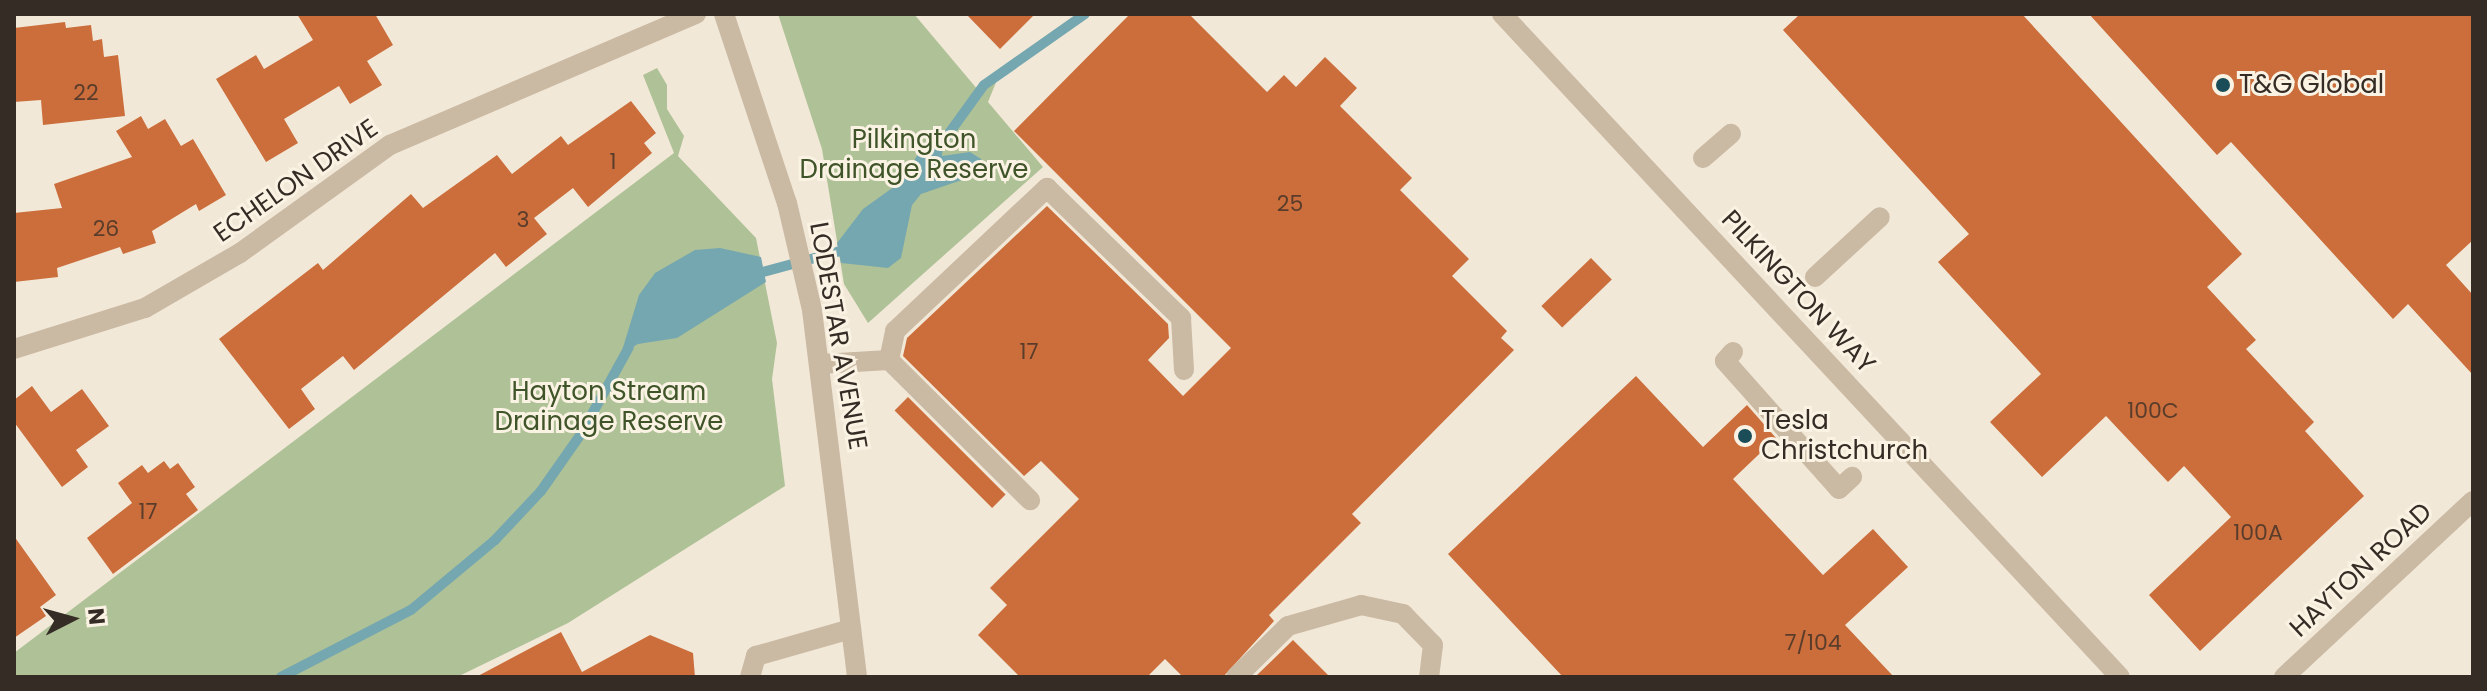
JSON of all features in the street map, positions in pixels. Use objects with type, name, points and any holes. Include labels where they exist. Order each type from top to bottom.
[{"type":"street","name":"ECHELON DRIVE","points":[[14,349],[145,308],[240,253],[390,145],[696,14]]},
{"type":"street","name":"LODESTAR AVENUE","points":[[724,14],[794,230],[808,293],[821,364],[857,677]]},
{"type":"street","name":"PILKINGTON WAY","points":[[1502,14],[2120,677]]},
{"type":"street","points":[[1703,158],[1731,134]]},
{"type":"street","points":[[889,360],[895,331],[1047,188],[1181,318],[1184,370]]},
{"type":"street","points":[[1815,277],[1880,217]]},
{"type":"street","points":[[1733,352],[1725,361],[1839,489],[1852,477]]},
{"type":"street","points":[[821,364],[889,360],[1030,500]]},
{"type":"street","name":"HAYTON ROAD","points":[[2291,675],[2473,501]]},
{"type":"street","points":[[1236,677],[1288,626],[1361,605],[1403,614],[1433,645],[1429,677]]},
{"type":"street","points":[[750,677],[756,656],[851,629]]},
{"type":"green space","name":"Pilkington Drainage Reserve","points":[[778,14],[914,14],[978,90],[999,75],[988,102],[1043,167],[868,323],[844,284],[822,149]]},
{"type":"green space","name":"Hayton Stream Drainage Reserve","points":[[657,68],[667,85],[667,109],[684,136],[678,156],[756,238],[777,343],[772,379],[785,486],[568,623],[457,677],[14,677],[14,653],[674,153],[643,75]]},
{"type":"water","points":[[943,145],[942,156],[970,152],[981,159],[982,173],[921,194],[912,205],[901,258],[888,268],[841,263],[837,243],[863,209],[902,181],[918,154]]},
{"type":"water","points":[[720,248],[761,257],[766,282],[677,338],[638,344],[621,354],[639,295],[655,273],[695,250]]},
{"type":"building","points":[[297,14],[375,14],[393,45],[367,61],[382,85],[350,104],[339,86],[284,119],[298,143],[266,162],[216,79],[256,55],[264,69],[313,40]]},
{"type":"building","points":[[966,14],[1035,14],[1000,49]]},
{"type":"building","points":[[1130,14],[1189,14],[1267,92],[1284,75],[1296,87],[1325,57],[1357,88],[1340,106],[1412,178],[1400,190],[1469,259],[1452,276],[1507,331],[1501,338],[1514,350],[1352,514],[1361,523],[1269,615],[1274,621],[1223,677],[1183,677],[1165,659],[1147,677],[1020,677],[978,635],[1007,605],[990,588],[1079,499],[1041,461],[1024,476],[903,356],[907,338],[1047,206],[1168,324],[1169,338],[1148,360],[1183,396],[1231,348],[1014,131]]},
{"type":"building","points":[[1800,14],[2022,14],[2242,254],[2207,287],[2256,340],[2246,349],[2314,422],[2305,431],[2364,496],[2200,651],[2149,595],[2231,517],[2184,466],[2168,482],[2106,416],[2042,477],[1990,422],[2041,374],[1938,262],[1969,234],[1783,30]]},
{"type":"building","points":[[2089,14],[2473,14],[2473,240],[2446,265],[2473,295],[2473,375],[2408,304],[2393,319],[2231,142],[2217,155]]},
{"type":"building","points":[[65,22],[66,28],[91,25],[93,41],[102,39],[104,57],[118,55],[125,116],[43,125],[41,100],[14,102],[14,28]]},
{"type":"building","points":[[631,101],[656,133],[644,143],[652,153],[588,207],[573,188],[534,218],[547,234],[506,267],[495,253],[354,370],[343,356],[301,389],[315,409],[289,429],[219,339],[318,263],[323,270],[411,194],[423,208],[497,155],[512,174],[561,136],[568,145]]},
{"type":"building","points":[[141,116],[148,129],[165,119],[181,146],[193,139],[226,195],[199,211],[196,204],[152,231],[156,243],[123,254],[120,247],[57,268],[58,277],[14,282],[14,213],[62,208],[54,184],[132,157],[116,131]]},
{"type":"building","points":[[1591,258],[1612,280],[1562,328],[1541,306]]},
{"type":"building","points":[[1636,376],[1703,447],[1747,405],[1776,438],[1733,479],[1823,575],[1873,529],[1908,567],[1845,625],[1894,677],[1563,677],[1448,554]]},
{"type":"building","points":[[32,386],[51,412],[82,389],[109,426],[76,450],[88,467],[62,487],[14,422],[14,400]]},
{"type":"building","points":[[908,397],[1006,495],[992,508],[895,410]]},
{"type":"building","points":[[164,461],[170,469],[178,463],[195,487],[186,494],[198,510],[113,574],[87,538],[132,503],[118,483],[142,465],[148,473]]},
{"type":"building","points":[[14,536],[56,595],[40,607],[46,616],[14,638]]},
{"type":"building","points":[[561,632],[582,672],[650,635],[693,653],[695,677],[476,677]]},
{"type":"building","points":[[1293,640],[1330,677],[1255,677]]},
{"type":"waterway","points":[[934,154],[984,85],[1085,14]]},
{"type":"waterway","points":[[752,275],[848,249]]},
{"type":"waterway","points":[[281,677],[411,610],[495,540],[541,491],[581,434],[629,347]]},
{"type":"place","name":"T&G Global","points":[[2223,85]]},
{"type":"place","name":"Tesla Christchurch","points":[[1745,436]]}]
